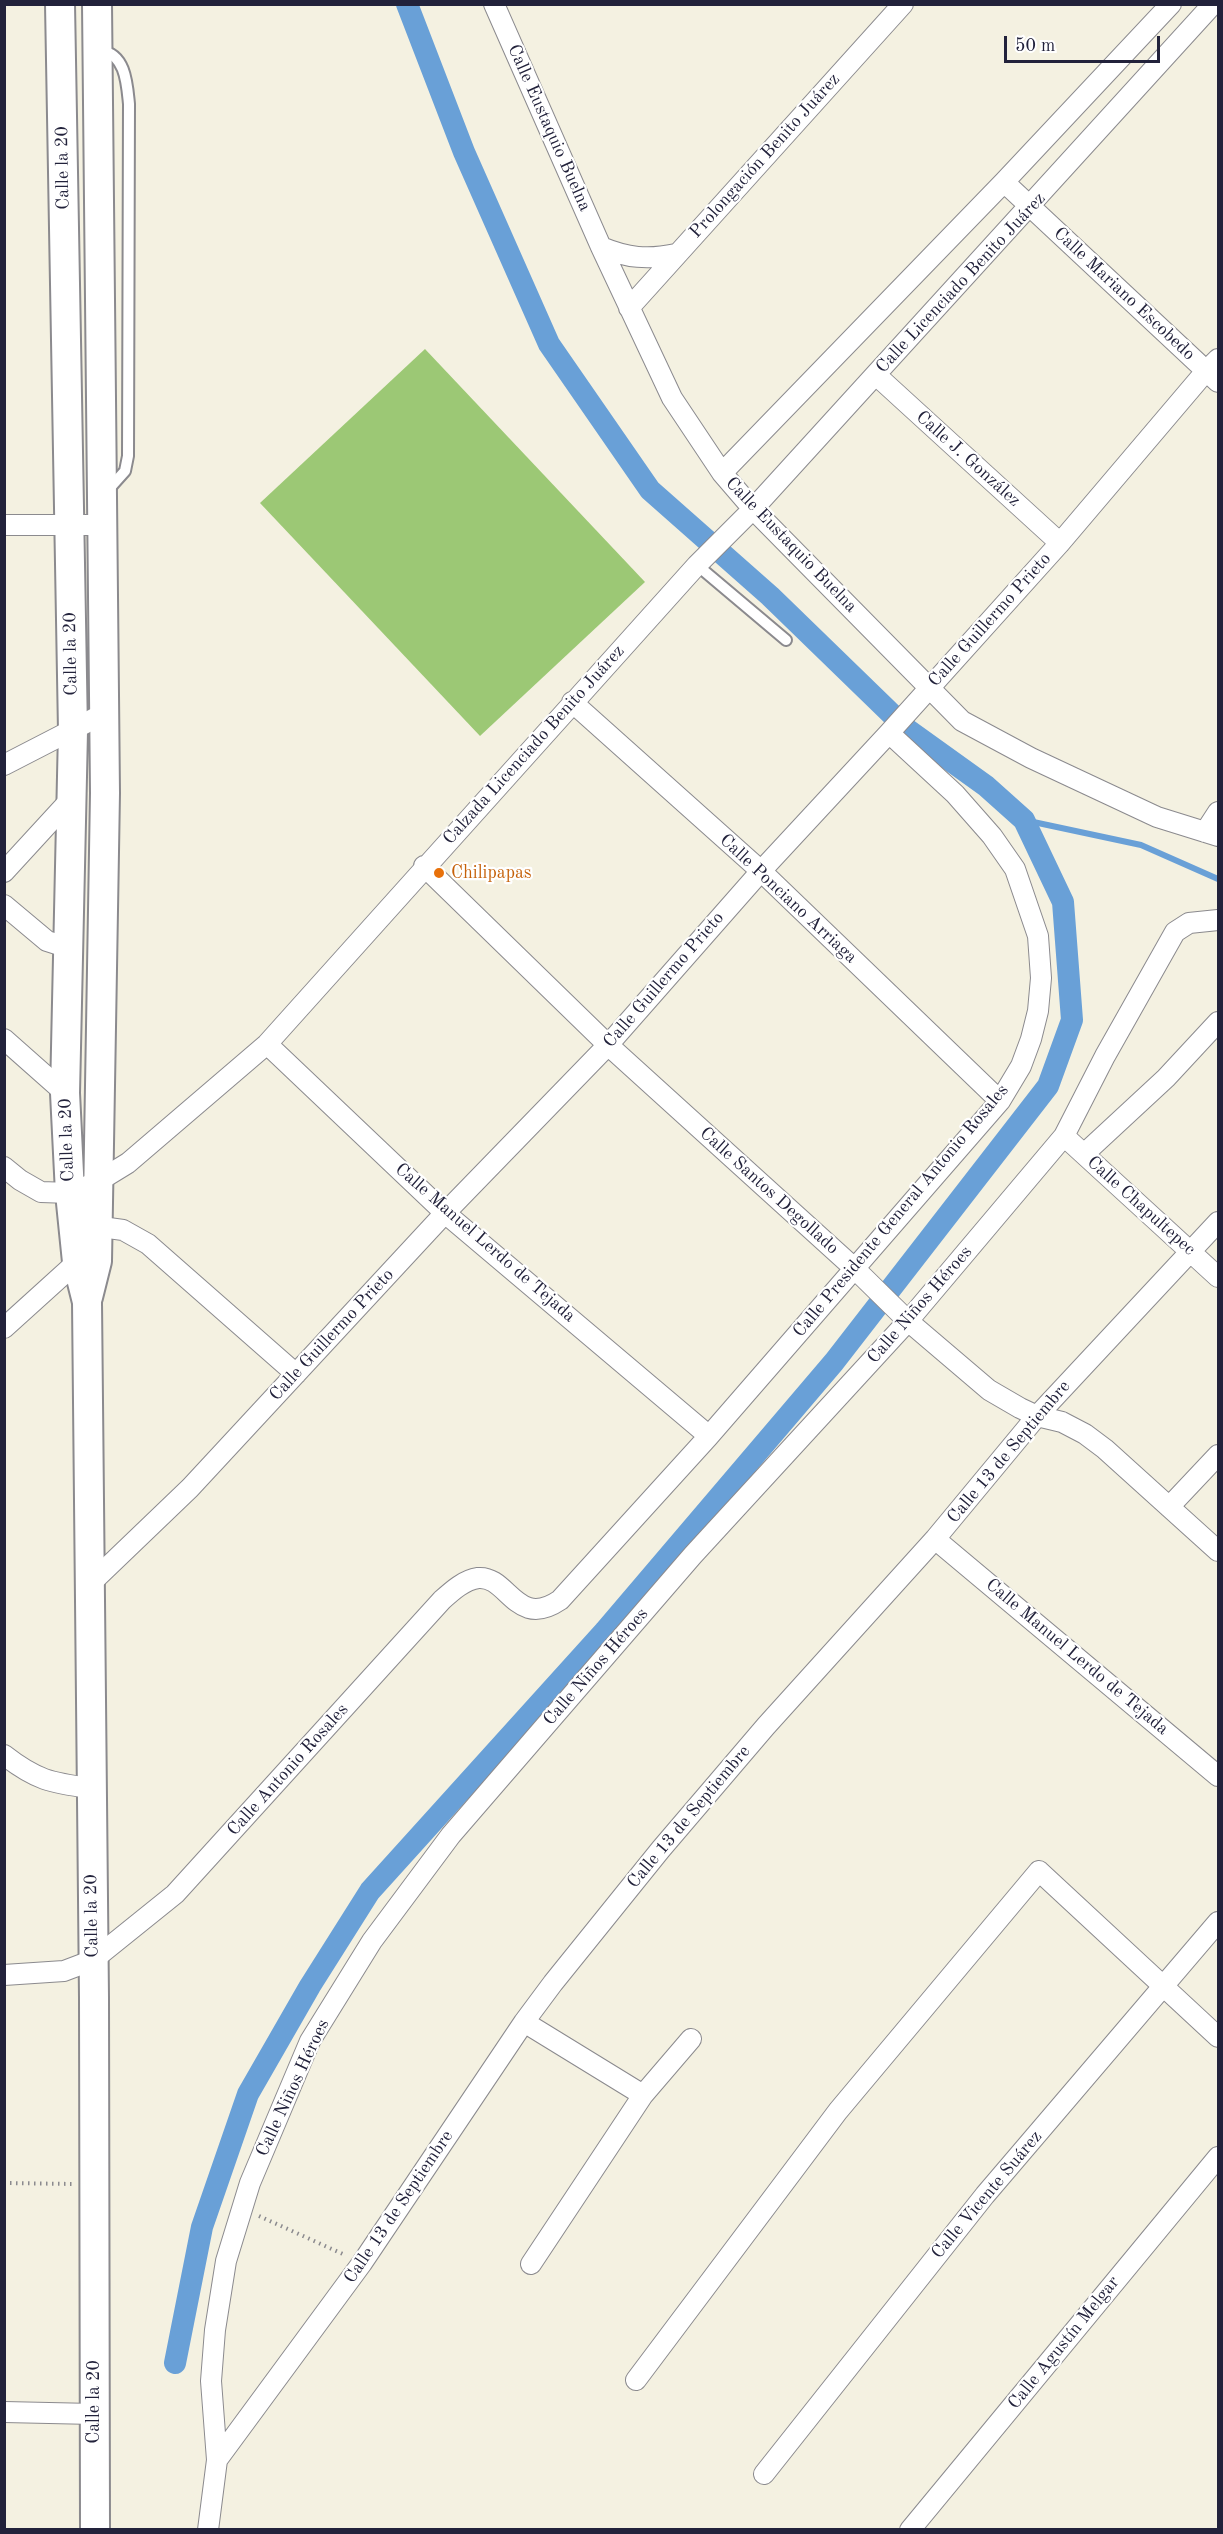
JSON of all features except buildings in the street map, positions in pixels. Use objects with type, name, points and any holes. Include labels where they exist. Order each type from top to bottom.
[{"type":"street","name":"Calle la 20","points":[[60,4],[73,731],[65,1093],[70,1193],[85,1225]]},
{"type":"street","name":"Calle la 20","points":[[95,2529],[93,1960],[90,1788],[91,1583],[85,1225],[97,1182],[105,713],[98,4]]},
{"type":"street","name":"Calle Eustaquio Buelna","points":[[494,4],[601,247],[672,398],[748,514],[927,690],[962,721],[1031,758],[1157,817],[1212,834]]},
{"type":"street","name":"Prolongación Benito Juárez","points":[[629,308],[903,4]]},
{"type":"street","name":"Calle Licenciado Benito Juárez","points":[[722,473],[1004,182],[1171,4]]},
{"type":"street","name":"Calle Licenciado Benito Juárez","points":[[701,561],[748,514],[1214,4]]},
{"type":"street","name":"Calle Mariano Escobedo","points":[[1004,182],[1214,371]]},
{"type":"street","points":[[601,247],[618,254],[638,258],[657,258],[676,254]]},
{"type":"street","name":"Calle Guillermo Prieto","points":[[91,1583],[190,1488],[445,1213],[608,1045],[761,871],[891,731],[1214,371]]},
{"type":"street","name":"Calle J. González","points":[[876,375],[1060,543]]},
{"type":"street","points":[[4,525],[104,525]]},
{"type":"street","name":"Calzada Licenciado Benito Juárez","points":[[70,1193],[97,1182],[128,1163],[267,1044],[424,866],[701,561]]},
{"type":"street","name":"Calle Ponciano Arriaga","points":[[572,702],[761,871],[1000,1101]]},
{"type":"street","points":[[4,765],[105,713]]},
{"type":"street","name":"Calle Presidente General Antonio Rosales","points":[[480,1578],[490,1581],[513,1599],[539,1610],[560,1600],[858,1271],[1000,1101],[1021,1066],[1038,1011],[1041,978],[1038,936],[1015,869],[992,836],[955,794],[891,731]]},
{"type":"street","points":[[4,872],[72,799]]},
{"type":"street","points":[[1212,834],[1218,812]]},
{"type":"street","name":"Calle Santos Degollado","points":[[424,866],[608,1045],[858,1271],[902,1315],[989,1390],[1037,1416],[1062,1422],[1105,1449],[1218,1551]]},
{"type":"street","points":[[4,905],[47,941],[69,948]]},
{"type":"street","name":"Calle Niños Héroes","points":[[208,2529],[218,2460],[212,2381],[215,2330],[226,2261],[241,2209],[310,2041],[372,1941],[451,1835],[902,1315],[1064,1136],[1105,1056],[1175,932],[1189,923],[1214,920]]},
{"type":"street","points":[[1084,1154],[1166,1078],[1218,1022]]},
{"type":"street","points":[[4,1039],[65,1093]]},
{"type":"street","name":"Calle Manuel Lerdo de Tejada","points":[[267,1044],[445,1213],[709,1436]]},
{"type":"street","name":"Calle Chapultepec","points":[[1064,1136],[1218,1277]]},
{"type":"street","points":[[4,1167],[20,1180],[41,1192],[70,1193]]},
{"type":"street","name":"Calle 13 de Septiembre","points":[[218,2460],[362,2263],[524,2022],[553,1983],[766,1725],[935,1539],[1037,1416],[1218,1222]]},
{"type":"street","points":[[85,1225],[123,1230],[148,1244],[296,1374]]},
{"type":"street","points":[[8,1316],[87,1262]]},
{"type":"street","points":[[1169,1507],[1218,1455]]},
{"type":"street","name":"Calle Manuel Lerdo de Tejada","points":[[935,1539],[1218,1776]]},
{"type":"street","name":"Calle Antonio Rosales","points":[[4,1975],[64,1971],[93,1960],[175,1894],[442,1599],[455,1588],[480,1578]]},
{"type":"street","points":[[4,1755],[27,1772],[53,1783],[90,1788]]},
{"type":"street","points":[[636,2380],[838,2111],[1039,1871],[1218,2037]]},
{"type":"street","name":"Calle Vicente Suárez","points":[[764,2474],[986,2195],[1165,1988],[1218,1922]]},
{"type":"street","points":[[524,2022],[643,2095]]},
{"type":"street","points":[[531,2264],[643,2095],[691,2039]]},
{"type":"street","name":"Calle Agustín Melgar","points":[[910,2529],[1218,2157]]},
{"type":"street","points":[[4,2412],[94,2414]]},
{"type":"lane","points":[[701,561],[786,640]]},
{"type":"path","points":[[4,2183],[94,2183]]},
{"type":"path","points":[[241,2209],[287,2227],[362,2263]]},
{"type":"green space","points":[[425,349],[645,582],[480,736],[260,503]]},
{"type":"waterway","points":[[175,2363],[202,2227],[248,2094],[310,1986],[370,1891],[605,1631],[834,1362],[1048,1086],[1072,1020],[1063,902],[1024,820],[986,786],[908,730],[770,596],[650,490],[549,344],[464,152],[407,4]]},
{"type":"waterway","points":[[1024,820],[1141,845],[1218,879]]},
{"type":"place","name":"Chilipapas","points":[[439,873]]}]
